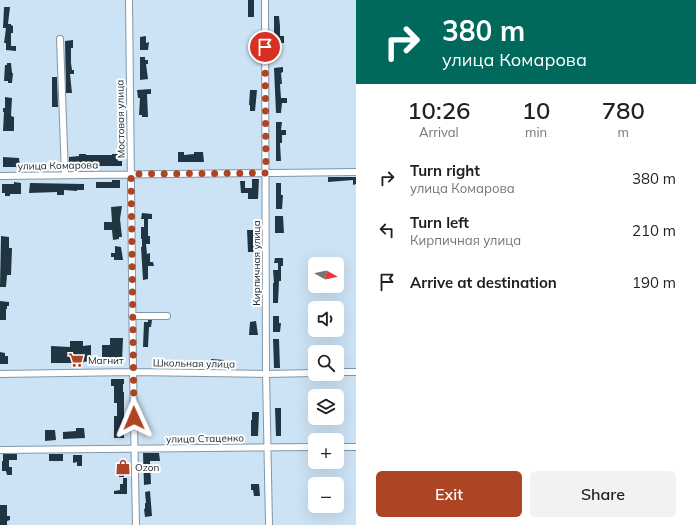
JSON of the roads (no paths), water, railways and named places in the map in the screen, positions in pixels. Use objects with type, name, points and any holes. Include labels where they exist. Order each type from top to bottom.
[{"type":"street","name":"Мостовая улица","points":[[129,0],[132,316],[136,525]]},
{"type":"street","name":"Кирпичная улица","points":[[265,0],[266,374],[269,525]]},
{"type":"street","points":[[60,39],[65,175]]},
{"type":"street","name":"улица Комарова","points":[[0,176],[356,172]]},
{"type":"street","points":[[132,316],[167,316]]},
{"type":"street","name":"Школьная улица","points":[[0,374],[133,372],[308,373]]},
{"type":"street","points":[[344,372],[356,372]]},
{"type":"street","name":"улица Стаценко","points":[[0,450],[308,447]]},
{"type":"street","points":[[344,447],[356,447]]},
{"type":"place","name":"Магнит","points":[[76,360]]},
{"type":"place","name":"Ozon","points":[[123,467]]}]
